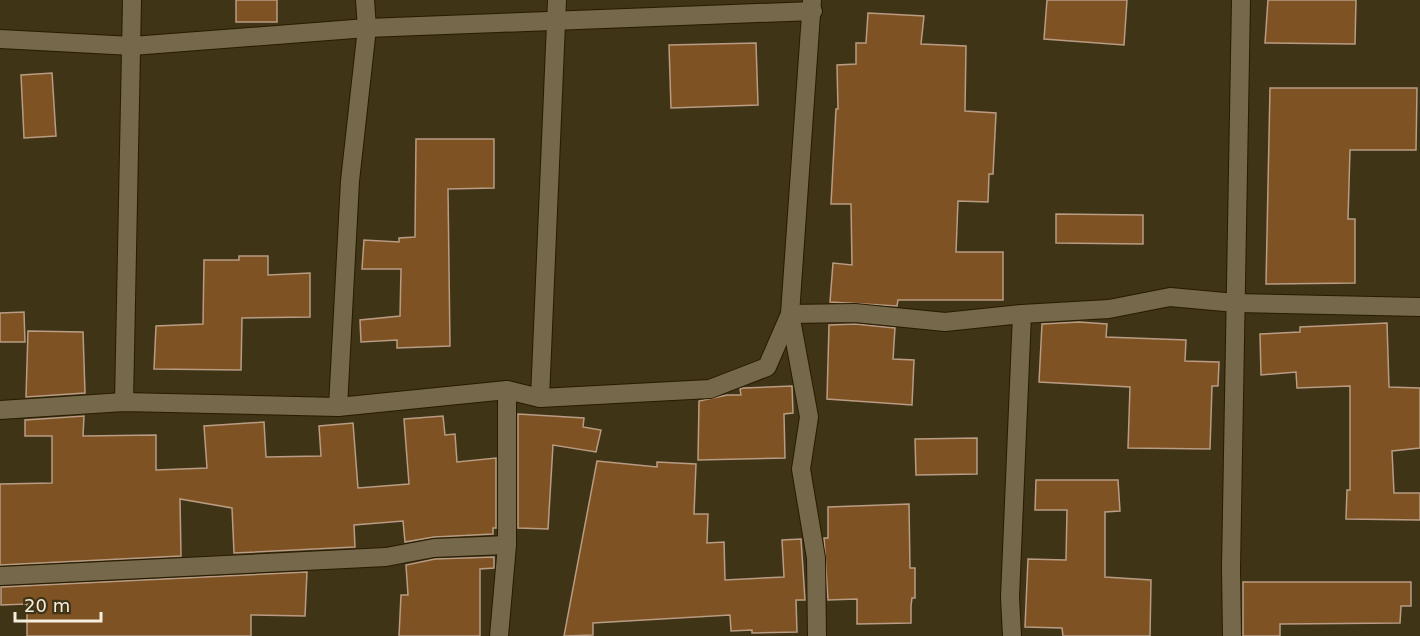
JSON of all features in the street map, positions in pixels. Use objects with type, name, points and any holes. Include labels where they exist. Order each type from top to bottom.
[{"type":"street","points":[[124,402],[132,0]]},
{"type":"street","points":[[338,407],[350,181],[367,28],[365,0]]},
{"type":"street","points":[[540,398],[557,0]]},
{"type":"street","points":[[1233,636],[1241,0]]},
{"type":"street","points":[[0,39],[132,46],[367,28],[813,6],[790,314],[809,417],[801,468],[816,558],[817,636],[809,636]]},
{"type":"street","points":[[790,314],[855,313],[945,322],[1022,314],[1109,309],[1170,297],[1236,303],[1420,308]]},
{"type":"street","points":[[0,410],[124,402],[338,407],[507,390],[540,398],[710,389],[767,367],[790,314]]},
{"type":"street","points":[[1012,636],[1010,597],[1022,314]]},
{"type":"street","points":[[499,636],[507,545],[507,390]]},
{"type":"street","points":[[0,576],[386,557],[434,548],[507,545]]},
{"type":"building","points":[[236,0],[277,0],[277,22],[236,22]]},
{"type":"building","points":[[1047,0],[1127,0],[1124,45],[1044,39]]},
{"type":"building","points":[[1268,0],[1356,0],[1355,44],[1265,43]]},
{"type":"building","points":[[868,13],[924,16],[921,44],[966,46],[965,111],[996,113],[993,174],[989,174],[988,202],[958,201],[956,252],[1003,252],[1003,300],[898,300],[897,306],[830,302],[833,263],[852,265],[851,204],[831,204],[836,109],[838,109],[837,65],[856,64],[856,43],[866,43]]},
{"type":"building","points":[[756,43],[758,105],[671,108],[669,45]]},
{"type":"building","points":[[52,73],[56,136],[24,138],[21,75]]},
{"type":"building","points":[[1270,88],[1417,88],[1416,150],[1350,150],[1348,219],[1355,219],[1355,283],[1266,284]]},
{"type":"building","points":[[416,139],[494,139],[494,188],[448,189],[450,346],[397,348],[397,340],[361,342],[360,320],[400,316],[401,269],[362,269],[364,240],[399,242],[399,238],[415,237]]},
{"type":"building","points":[[1056,214],[1143,215],[1143,244],[1056,243]]},
{"type":"building","points":[[239,256],[268,256],[268,275],[310,273],[310,317],[242,318],[241,370],[154,369],[156,326],[203,324],[204,260],[239,260]]},
{"type":"building","points":[[24,312],[25,342],[0,342],[0,313]]},
{"type":"building","points":[[1079,322],[1107,324],[1106,337],[1186,340],[1185,361],[1219,362],[1218,386],[1212,386],[1210,449],[1128,448],[1130,387],[1039,382],[1042,324]]},
{"type":"building","points":[[1387,323],[1389,387],[1420,388],[1420,448],[1392,451],[1394,493],[1420,493],[1420,520],[1346,519],[1347,490],[1350,490],[1350,386],[1297,388],[1296,372],[1261,375],[1260,334],[1300,332],[1300,327]]},
{"type":"building","points":[[855,324],[895,328],[893,359],[914,360],[912,405],[827,399],[829,325]]},
{"type":"building","points":[[28,331],[83,332],[85,393],[26,397]]},
{"type":"building","points":[[792,386],[793,413],[784,414],[785,458],[698,460],[699,401],[727,395],[741,395],[740,389],[743,388]]},
{"type":"building","points":[[518,414],[584,418],[583,427],[601,430],[596,452],[553,445],[548,529],[518,528]]},
{"type":"building","points":[[84,416],[83,436],[156,435],[156,470],[207,468],[204,426],[264,422],[266,457],[321,456],[319,426],[353,423],[358,488],[409,484],[404,419],[443,416],[445,435],[455,434],[457,462],[496,458],[496,528],[493,528],[493,534],[434,537],[405,542],[403,521],[354,525],[355,547],[234,553],[232,508],[180,499],[181,556],[0,565],[0,484],[52,483],[52,436],[25,436],[25,420]]},
{"type":"building","points":[[977,438],[977,474],[916,475],[915,439]]},
{"type":"building","points":[[597,461],[657,467],[657,462],[696,464],[694,514],[708,514],[707,543],[724,542],[725,580],[784,577],[782,540],[801,539],[805,600],[796,600],[797,632],[731,631],[730,615],[593,623],[593,635],[564,636]]},
{"type":"building","points":[[1036,480],[1118,480],[1120,511],[1105,512],[1105,577],[1151,580],[1150,636],[1063,636],[1062,628],[1025,627],[1028,559],[1066,560],[1067,510],[1035,510]]},
{"type":"building","points":[[909,504],[910,568],[915,568],[915,598],[912,598],[911,623],[857,624],[857,599],[828,600],[824,538],[828,538],[828,507]]},
{"type":"building","points":[[494,557],[494,568],[480,569],[480,636],[399,636],[401,595],[408,595],[406,565],[435,559]]},
{"type":"building","points":[[307,572],[305,616],[251,615],[251,636],[27,636],[27,604],[1,605],[1,587]]},
{"type":"building","points":[[1243,582],[1411,582],[1411,606],[1401,606],[1400,623],[1280,624],[1280,636],[1243,636]]}]
